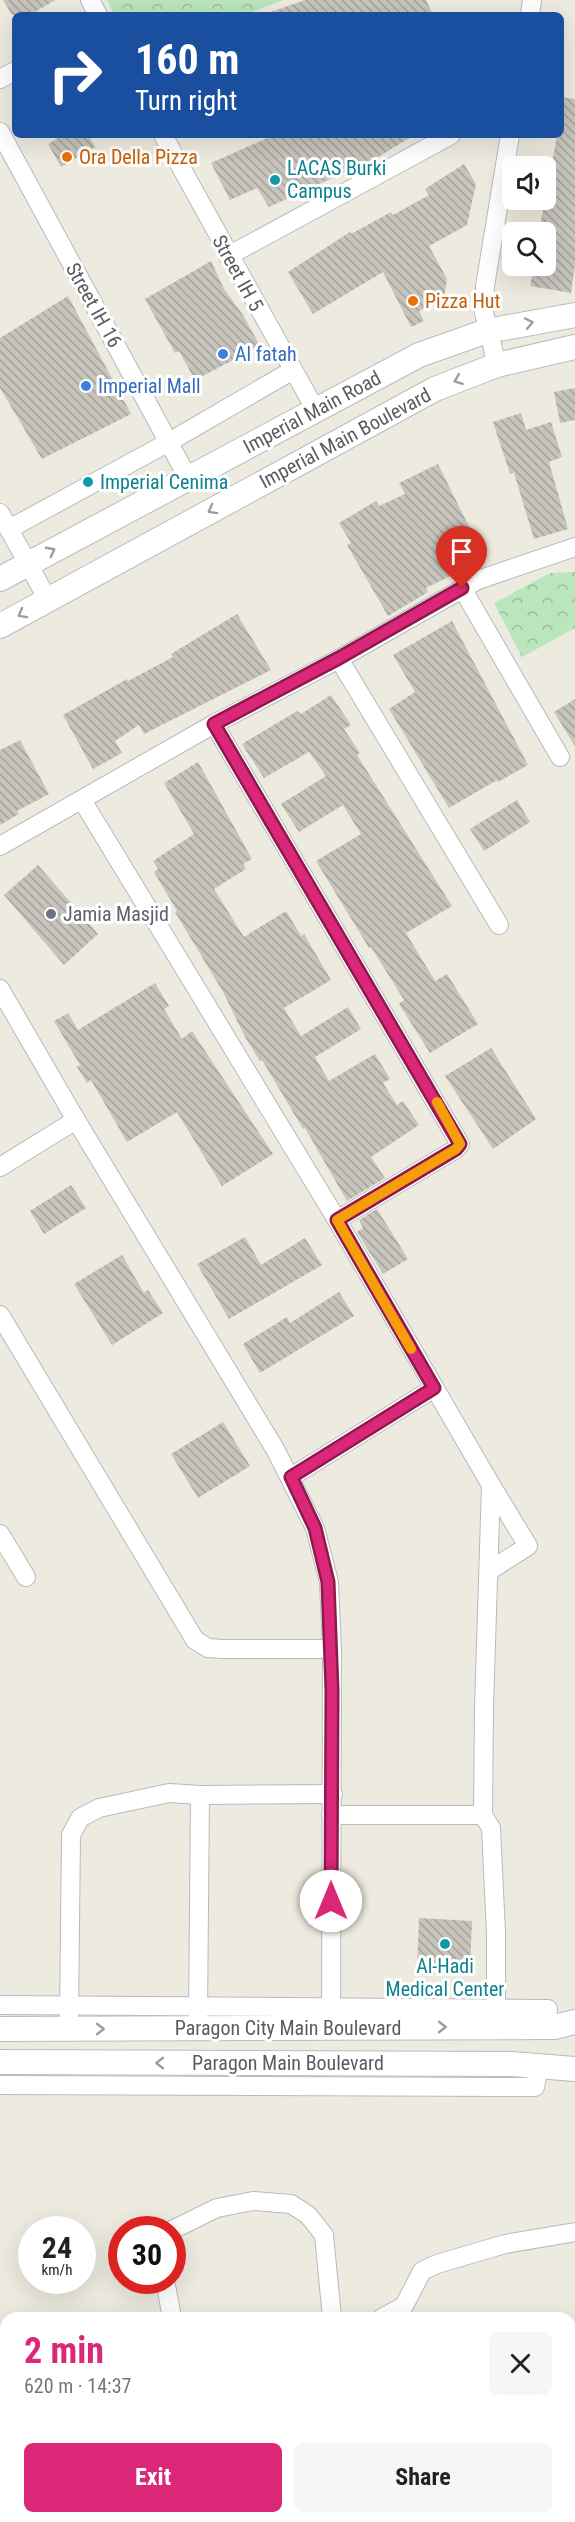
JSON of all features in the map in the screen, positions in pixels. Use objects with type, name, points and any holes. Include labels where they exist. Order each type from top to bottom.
[{"type":"street","name":"Street IH 16","points":[[0,132],[188,478]]},
{"type":"street","name":"Street IH 5","points":[[165,138],[315,409]]},
{"type":"street","points":[[228,255],[445,138]]},
{"type":"street","points":[[497,365],[484,313],[485,286],[510,138]]},
{"type":"street","name":"Imperial Main Road","points":[[0,579],[419,355],[487,331],[575,315]]},
{"type":"street","name":"Imperial Main Boulevard","points":[[0,626],[400,406],[435,389],[497,365],[575,347]]},
{"type":"street","points":[[9,530],[169,442],[293,370]]},
{"type":"street","points":[[0,513],[48,600]]},
{"type":"street","points":[[0,846],[214,724],[339,658],[462,588],[478,580],[575,547]]},
{"type":"street","points":[[462,588],[560,757]]},
{"type":"street","points":[[339,658],[500,926]]},
{"type":"street","points":[[214,724],[460,1144],[456,1149],[337,1220]]},
{"type":"street","points":[[82,800],[337,1220],[528,1546],[489,1571]]},
{"type":"street","points":[[0,988],[76,1120],[291,1477],[315,1528],[328,1582],[332,1649],[331,2018],[496,2008],[548,2009],[547,2027]]},
{"type":"street","points":[[0,1167],[76,1120]]},
{"type":"street","points":[[0,1315],[195,1640],[208,1648],[332,1649]]},
{"type":"street","points":[[291,1477],[434,1388]]},
{"type":"street","points":[[491,1485],[483,1815],[491,1828],[496,1933],[496,2008]]},
{"type":"street","points":[[0,1534],[26,1577]]},
{"type":"street","points":[[0,2005],[69,2017],[71,1835],[80,1818],[99,1808],[169,1792],[200,1795],[333,1794]]},
{"type":"street","points":[[198,2017],[200,1795]]},
{"type":"street","points":[[331,1815],[483,1815]]},
{"type":"street","name":"Paragon City Main Boulevard","points":[[0,2029],[69,2017],[331,2018],[547,2027],[575,2022]]},
{"type":"street","name":"Paragon Main Boulevard","points":[[0,2062],[393,2075],[539,2066],[575,2069]]},
{"type":"street","points":[[0,2085],[393,2075]]},
{"type":"street","points":[[186,2223],[217,2208],[253,2201],[291,2204],[308,2215],[324,2235],[331,2312]]},
{"type":"street","points":[[393,2312],[404,2306],[422,2271],[437,2264],[505,2244],[575,2232]]},
{"type":"street","points":[[168,2294],[171,2312]]},
{"type":"green space","points":[[107,0],[283,0],[253,12],[113,12]]},
{"type":"green space","points":[[575,572],[575,628],[522,657],[494,603],[550,573]]},
{"type":"building","points":[[3,0],[55,0],[35,12],[12,12],[12,15]]},
{"type":"building","points":[[305,0],[426,0],[432,12],[271,12]]},
{"type":"building","points":[[564,97],[575,99],[575,265],[571,293],[530,286],[532,276],[556,276],[556,222],[541,222],[543,210],[556,210],[556,156],[553,156],[557,138],[564,138]]},
{"type":"building","name":"Ora Della Pizza","points":[[58,138],[90,138],[95,147],[61,167],[48,144]]},
{"type":"building","name":"LACAS Burki Campus","points":[[267,138],[409,138],[380,156],[269,207],[257,188],[230,200],[211,163]]},
{"type":"building","points":[[464,164],[476,184],[467,225],[429,246],[447,279],[444,298],[419,311],[424,321],[411,327],[383,272],[313,314],[288,272],[350,232],[351,234],[391,212],[393,215],[429,195],[425,189]]},
{"type":"building","points":[[211,261],[224,289],[243,315],[260,346],[195,380],[179,351],[175,353],[145,299]]},
{"type":"building","points":[[68,296],[131,414],[42,459],[0,388],[0,338]]},
{"type":"building","points":[[575,388],[575,420],[560,423],[554,392]]},
{"type":"building","points":[[521,413],[526,430],[551,422],[562,457],[549,462],[568,529],[534,539],[514,473],[510,474],[493,422]]},
{"type":"building","points":[[438,464],[485,559],[426,588],[428,592],[388,616],[347,545],[351,543],[339,523],[376,501],[379,506],[405,494],[399,483]]},
{"type":"building","points":[[237,614],[271,670],[144,734],[139,725],[115,741],[122,753],[93,769],[63,715],[127,679],[128,681],[173,657],[171,654]]},
{"type":"building","points":[[452,621],[528,765],[449,808],[389,709],[415,692],[393,655]]},
{"type":"building","points":[[331,695],[351,725],[344,729],[360,753],[357,755],[452,906],[406,933],[435,981],[447,974],[478,1024],[430,1053],[399,1004],[404,1000],[316,861],[361,834],[343,805],[299,832],[281,804],[326,776],[309,752],[264,778],[242,744],[297,711],[301,714]]},
{"type":"building","points":[[575,699],[575,746],[554,712]]},
{"type":"building","points":[[20,740],[49,794],[17,811],[19,814],[0,825],[0,750]]},
{"type":"building","points":[[198,762],[252,859],[243,864],[246,869],[214,889],[244,937],[286,911],[301,936],[304,934],[331,980],[284,1008],[301,1036],[348,1007],[361,1029],[315,1057],[329,1081],[375,1054],[390,1079],[383,1083],[397,1105],[403,1101],[419,1125],[371,1157],[385,1178],[347,1201],[305,1128],[303,1129],[262,1060],[260,1061],[245,1037],[223,992],[154,872],[158,869],[153,861],[194,834],[164,783]]},
{"type":"building","points":[[517,800],[530,822],[484,851],[470,829]]},
{"type":"building","name":"Jamia Masjid","points":[[38,865],[98,934],[64,965],[4,895]]},
{"type":"building","points":[[155,983],[169,1006],[164,1009],[182,1039],[192,1031],[273,1154],[222,1186],[177,1112],[127,1142],[91,1080],[87,1083],[77,1067],[80,1065],[54,1021],[68,1013],[78,1030]]},
{"type":"building","points":[[491,1048],[536,1119],[493,1149],[445,1076]]},
{"type":"building","points":[[71,1185],[86,1208],[44,1234],[30,1211]]},
{"type":"building","points":[[377,1209],[408,1259],[383,1274],[357,1232],[363,1228],[359,1220]]},
{"type":"building","points":[[245,1237],[261,1265],[305,1238],[322,1265],[229,1319],[197,1264]]},
{"type":"building","points":[[122,1255],[144,1293],[148,1290],[163,1313],[112,1345],[74,1284]]},
{"type":"building","points":[[339,1292],[354,1316],[260,1373],[243,1344],[287,1317],[290,1323]]},
{"type":"building","points":[[223,1422],[250,1466],[198,1498],[171,1454]]},
{"type":"building","name":"Al-Hadi Medical Center","points":[[419,1918],[472,1921],[470,1971],[417,1968]]},
{"type":"slow traffic","points":[[411,1349],[337,1220],[456,1149],[460,1144],[437,1102]]},
{"type":"place","name":"Ora Della Pizza","points":[[67,157]]},
{"type":"place","name":"LACAS Burki Campus","points":[[275,180]]},
{"type":"place","name":"Pizza Hut","points":[[413,301]]},
{"type":"place","name":"Al fatah","points":[[223,354]]},
{"type":"place","name":"Imperial Mall","points":[[86,386]]},
{"type":"place","name":"Imperial Cenima","points":[[88,482]]},
{"type":"place","name":"Jamia Masjid","points":[[51,914]]},
{"type":"place","name":"Al-Hadi Medical Center","points":[[445,1944]]},
{"type":"route","points":[[331,1901],[332,1649],[328,1582],[315,1528],[291,1477],[434,1388],[337,1220],[456,1149],[460,1144],[214,724],[339,658],[462,588]]}]
